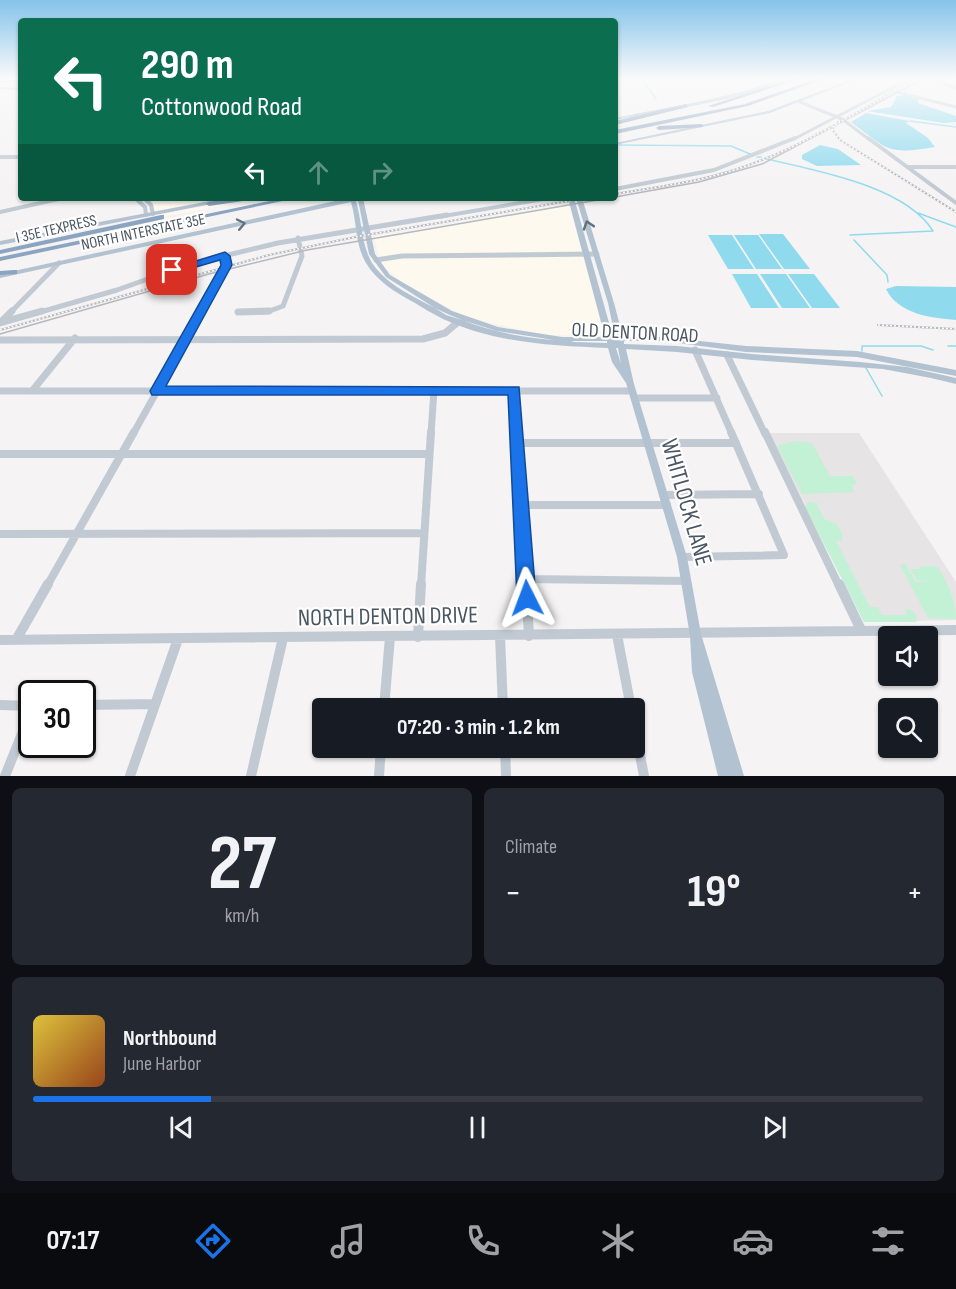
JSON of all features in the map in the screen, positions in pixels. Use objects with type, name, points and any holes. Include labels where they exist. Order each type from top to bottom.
[{"type":"highway","points":[[618,122],[652,114]]},
{"type":"highway","points":[[618,123],[673,114]]},
{"type":"highway","points":[[663,117],[675,114]]},
{"type":"highway","points":[[618,123],[676,114]]},
{"type":"highway","points":[[623,131],[702,114]]},
{"type":"highway","points":[[618,132],[701,126]]},
{"type":"highway","points":[[209,204],[230,201]]},
{"type":"highway","points":[[0,252],[166,215],[247,201]]},
{"type":"highway","name":"I 35E TEXPRESS","points":[[0,252],[261,201]]},
{"type":"highway","points":[[0,259],[280,201]]},
{"type":"highway","points":[[0,252],[73,230]]},
{"type":"highway","points":[[0,274],[14,272]]},
{"type":"main road","points":[[618,143],[759,114]]},
{"type":"main road","name":"NORTH INTERSTATE 35E","points":[[0,243],[224,201]]},
{"type":"main road","name":"OLD DENTON ROAD","points":[[352,201],[362,250],[385,277],[430,311],[483,332],[586,346],[645,339],[746,350],[857,354],[956,374]]},
{"type":"main road","name":"NORTH INTERSTATE 35E","points":[[14,272],[357,201]]},
{"type":"main road","name":"OLD DENTON ROAD","points":[[362,201],[370,247],[385,277],[449,313],[525,338],[617,343],[727,355],[867,363],[909,369],[956,381]]},
{"type":"main road","name":"WHITLOCK LANE","points":[[572,201],[585,254],[617,343],[682,557],[695,634]]},
{"type":"main road","name":"WHITLOCK LANE","points":[[579,201],[616,324],[615,360],[632,391]]},
{"type":"main road","points":[[616,324],[628,333],[645,339]]},
{"type":"main road","points":[[586,346],[606,352],[615,360]]},
{"type":"main road","points":[[727,355],[746,350]]},
{"type":"main road","points":[[695,634],[698,672],[725,776]]},
{"type":"main road","points":[[695,634],[737,776]]},
{"type":"street","points":[[832,114],[956,203]]},
{"type":"street","points":[[618,188],[691,176],[727,167],[774,148],[841,114]]},
{"type":"street","points":[[0,157],[18,157]]},
{"type":"street","points":[[908,167],[956,167]]},
{"type":"street","points":[[0,212],[50,201]]},
{"type":"street","points":[[138,201],[149,215]]},
{"type":"street","points":[[147,201],[151,205],[149,215]]},
{"type":"street","points":[[1,322],[117,290],[190,264],[298,238],[530,201]]},
{"type":"street","points":[[238,312],[267,312],[283,306],[303,256],[298,238]]},
{"type":"street","points":[[376,260],[402,256],[597,254]]},
{"type":"street","points":[[16,640],[225,271],[225,256]]},
{"type":"street","points":[[1,322],[59,263]]},
{"type":"street","points":[[0,340],[187,337],[423,339],[445,333],[457,323]]},
{"type":"street","points":[[32,391],[75,338]]},
{"type":"street","points":[[682,557],[784,555],[695,350]]},
{"type":"street","points":[[727,355],[861,630]]},
{"type":"street","points":[[417,637],[434,390]]},
{"type":"street","points":[[514,390],[529,636]]},
{"type":"street","points":[[0,391],[632,391],[717,398]]},
{"type":"street","points":[[518,443],[736,443]]},
{"type":"street","points":[[0,454],[429,454]]},
{"type":"street","points":[[522,506],[759,494]]},
{"type":"street","points":[[0,534],[424,533]]},
{"type":"street","points":[[525,579],[687,581]]},
{"type":"street","name":"NORTH DENTON DRIVE","points":[[0,640],[956,630]]},
{"type":"street","points":[[618,635],[630,698]]},
{"type":"street","points":[[500,636],[503,698]]},
{"type":"street","points":[[385,698],[390,637]]},
{"type":"street","points":[[251,776],[283,638]]},
{"type":"street","points":[[130,776],[178,639]]},
{"type":"street","points":[[96,705],[155,704]]},
{"type":"street","points":[[0,705],[18,706]]},
{"type":"street","points":[[5,776],[18,743]]},
{"type":"street","points":[[379,776],[380,758]]},
{"type":"street","points":[[505,758],[506,776]]},
{"type":"street","points":[[641,758],[645,776]]},
{"type":"shaded area","points":[[230,201],[227,205],[157,218],[152,202]]},
{"type":"shaded area","points":[[569,205],[605,336],[542,335],[466,317],[403,283],[385,268],[378,255],[375,237]]},
{"type":"shaded area","points":[[769,433],[859,433],[956,582],[956,620],[864,622]]},
{"type":"green space","points":[[795,441],[812,443],[830,476],[853,476],[857,484],[851,485],[855,492],[802,494],[777,446]]},
{"type":"green space","points":[[808,502],[821,504],[817,505],[825,520],[832,522],[840,529],[842,541],[836,541],[870,607],[878,607],[882,615],[907,615],[905,609],[910,609],[917,616],[916,622],[864,622],[805,507]]},
{"type":"green space","points":[[905,564],[916,582],[930,581],[917,580],[910,569],[922,569],[920,566],[937,566],[950,591],[956,619],[928,618],[900,565]]},
{"type":"water","points":[[864,114],[910,121],[906,123],[928,138],[935,147],[907,150],[889,148],[851,122]]},
{"type":"water","points":[[888,114],[956,116],[956,122],[944,123]]},
{"type":"water","points":[[820,145],[838,149],[861,165],[817,166],[802,159],[802,155]]},
{"type":"water","points":[[759,234],[783,234],[810,269],[784,269]]},
{"type":"water","points":[[708,235],[732,235],[754,269],[728,269]]},
{"type":"water","points":[[734,235],[758,235],[782,269],[756,269]]},
{"type":"water","points":[[732,274],[757,274],[779,308],[751,308]]},
{"type":"water","points":[[760,274],[786,274],[810,308],[782,308]]},
{"type":"water","points":[[788,274],[814,274],[840,308],[812,308]]},
{"type":"water","points":[[896,286],[956,287],[956,320],[926,316],[898,304],[886,289]]},
{"type":"waterway","points":[[910,121],[956,127]]},
{"type":"waterway","points":[[619,145],[731,146],[750,154]]},
{"type":"waterway","points":[[767,159],[834,175],[881,192],[902,202],[920,215],[933,231],[850,235]]},
{"type":"waterway","points":[[918,213],[956,227]]},
{"type":"waterway","points":[[854,240],[887,275],[888,282]]},
{"type":"waterway","points":[[862,351],[862,346],[921,346],[933,350]]},
{"type":"waterway","points":[[948,346],[956,346]]},
{"type":"waterway","points":[[866,368],[882,396]]},
{"type":"tram line","points":[[618,196],[699,182],[762,164],[856,114]]},
{"type":"tram line","points":[[0,334],[209,274],[307,250],[592,201]]},
{"type":"railway","points":[[837,124],[853,114]]},
{"type":"railway","points":[[837,124],[840,120]]},
{"type":"railway","points":[[618,194],[676,184],[737,169],[784,151],[837,124]]},
{"type":"railway","points":[[837,124],[832,129],[840,140],[956,212]]},
{"type":"railway","points":[[0,330],[269,255],[360,236],[569,201]]},
{"type":"railway","points":[[878,325],[956,329]]},
{"type":"route","points":[[172,270],[225,256],[227,265],[157,391],[514,390],[527,598]]}]
